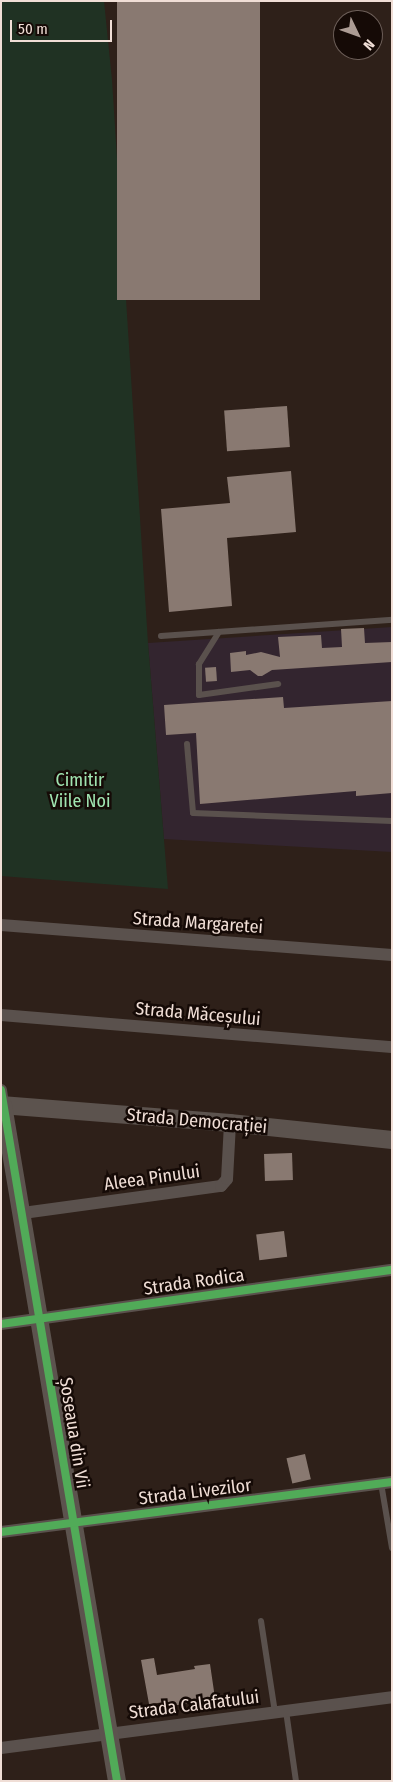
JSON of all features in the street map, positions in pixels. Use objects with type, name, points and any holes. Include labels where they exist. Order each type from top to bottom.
[{"type":"street","name":"Strada Margaretei","points":[[1,925],[392,955]]},
{"type":"street","name":"Strada Măceșului","points":[[1,1015],[392,1047]]},
{"type":"street","name":"Strada Democrației","points":[[2,1100],[392,1140]]},
{"type":"street","name":"Șoseaua din Vii","points":[[2,1100],[23,1213],[118,1781]]},
{"type":"street","name":"Aleea Pinului","points":[[23,1213],[221,1186],[227,1179],[230,1123]]},
{"type":"street","name":"Strada Rodica","points":[[1,1324],[392,1270]]},
{"type":"street","name":"Strada Livezilor","points":[[1,1532],[386,1483]]},
{"type":"street","name":"Strada Calafatului","points":[[1,1748],[392,1697]]},
{"type":"lane","points":[[161,636],[392,620]]},
{"type":"lane","points":[[219,632],[199,664],[200,695],[278,684]]},
{"type":"lane","points":[[187,744],[193,813],[392,821]]},
{"type":"lane","points":[[386,1483],[392,1548]]},
{"type":"lane","points":[[261,1621],[296,1781]]},
{"type":"shaded area","points":[[392,627],[392,852],[164,839],[148,643]]},
{"type":"green space","name":"Cimitir Viile Noi","points":[[1,1],[104,1],[112,80],[148,643],[168,889],[1,876]]},
{"type":"building","points":[[117,1],[260,1],[260,300],[117,300]]},
{"type":"building","points":[[287,406],[290,447],[227,451],[224,410]]},
{"type":"building","points":[[291,471],[296,532],[227,538],[232,606],[169,612],[161,509],[230,503],[227,477]]},
{"type":"building","points":[[364,628],[365,643],[392,642],[392,662],[272,670],[262,676],[258,676],[250,670],[231,672],[230,653],[246,651],[246,655],[261,652],[280,657],[278,637],[321,635],[322,648],[342,647],[341,629]]},
{"type":"building","points":[[216,667],[217,681],[206,682],[205,668]]},
{"type":"building","points":[[283,697],[284,708],[392,701],[392,793],[356,796],[356,791],[200,804],[196,733],[166,735],[164,705]]},
{"type":"building","points":[[292,1153],[293,1180],[265,1181],[264,1154]]},
{"type":"building","points":[[284,1231],[287,1257],[259,1260],[256,1234]]},
{"type":"building","points":[[305,1454],[311,1479],[292,1484],[286,1458]]},
{"type":"building","points":[[154,1658],[157,1675],[195,1669],[194,1666],[210,1664],[215,1698],[167,1707],[166,1702],[149,1704],[141,1660]]},
{"type":"cycle path","points":[[1,1090],[117,1781]]},
{"type":"cycle path","points":[[1,1324],[392,1270]]},
{"type":"cycle path","points":[[1,1532],[392,1482]]}]
